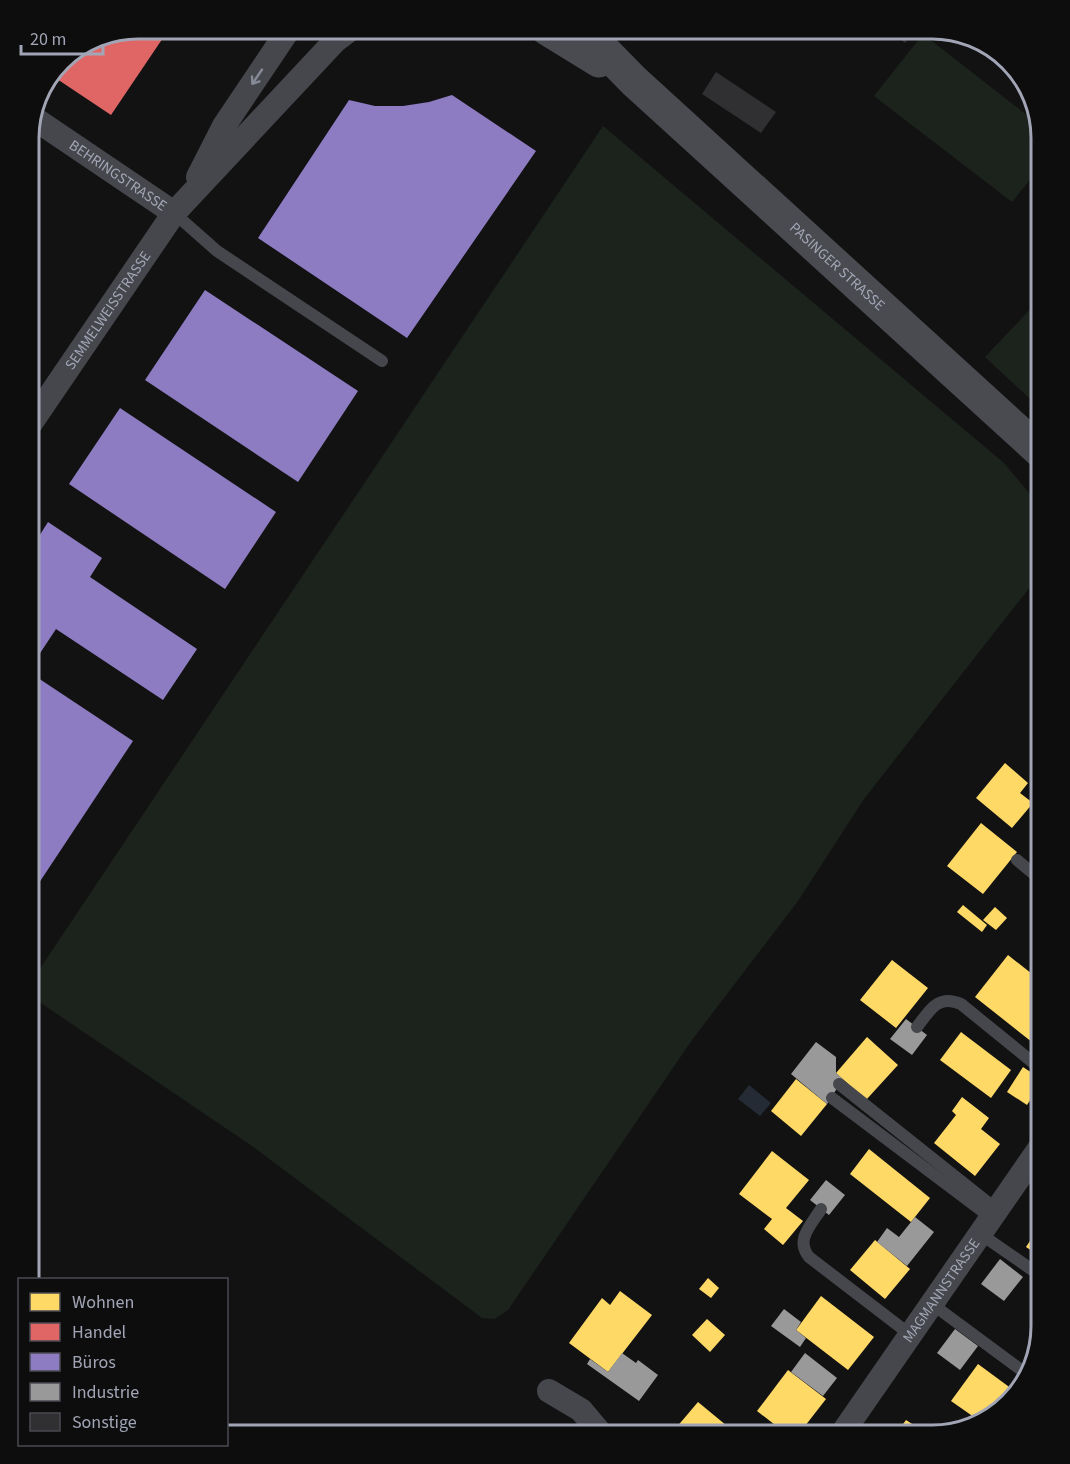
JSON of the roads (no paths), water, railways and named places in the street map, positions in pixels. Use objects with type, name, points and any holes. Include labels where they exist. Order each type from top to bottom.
[{"type":"main road","name":"PASINGER STRASSE","points":[[564,39],[634,81]]},
{"type":"main road","name":"PASINGER STRASSE","points":[[593,39],[634,81],[1031,443]]},
{"type":"street","name":"SEMMELWEISSTRASSE","points":[[39,411],[182,204],[224,126],[283,39]]},
{"type":"street","name":"SEMMELWEISSTRASSE","points":[[182,204],[338,39]]},
{"type":"street","name":"BEHRINGSTRASSE","points":[[41,121],[182,204]]},
{"type":"street","name":"MAGMANNSTRASSE","points":[[849,1425],[1031,1160]]},
{"type":"street","points":[[549,1390],[581,1410],[594,1425]]},
{"type":"lane","points":[[182,204],[217,251],[382,361]]},
{"type":"lane","points":[[1017,860],[1031,872]]},
{"type":"lane","points":[[917,1027],[935,1004],[943,999],[951,1000],[961,1004],[1031,1061]]},
{"type":"lane","points":[[839,1084],[988,1220],[1031,1265]]},
{"type":"lane","points":[[832,1098],[988,1220]]},
{"type":"lane","points":[[820,1209],[802,1239],[802,1249],[809,1257],[912,1336]]},
{"type":"lane","points":[[933,1304],[1021,1369]]}]
